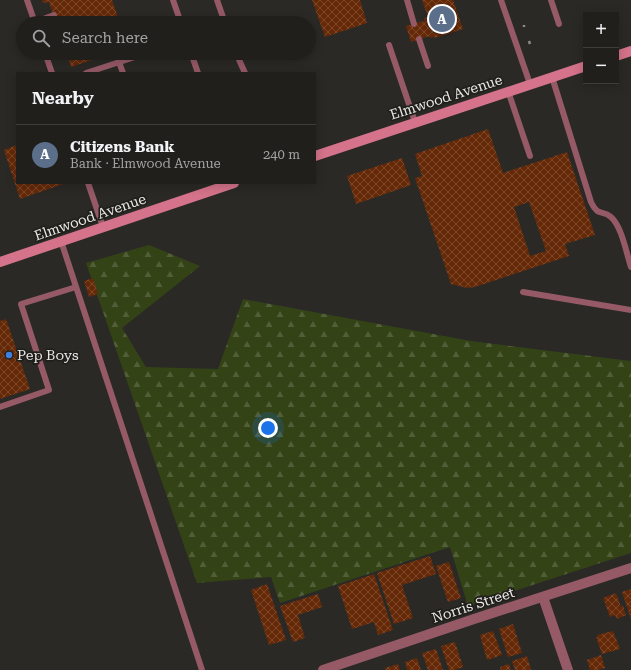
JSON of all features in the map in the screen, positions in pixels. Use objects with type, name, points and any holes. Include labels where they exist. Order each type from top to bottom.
[{"type":"street","points":[[619,55],[631,51]]},
{"type":"street","name":"Elmwood Avenue","points":[[316,156],[583,67]]},
{"type":"street","name":"Elmwood Avenue","points":[[0,262],[231,184]]},
{"type":"street","name":"Norris Street","points":[[323,670],[631,568]]},
{"type":"street","points":[[543,597],[568,670]]},
{"type":"lane","points":[[27,0],[33,16]]},
{"type":"lane","points":[[173,0],[179,16]]},
{"type":"lane","points":[[217,0],[223,16]]},
{"type":"lane","points":[[407,0],[414,24]]},
{"type":"lane","points":[[501,0],[530,84]]},
{"type":"lane","points":[[551,0],[559,24]]},
{"type":"lane","points":[[419,39],[428,66]]},
{"type":"lane","points":[[389,45],[415,122]]},
{"type":"lane","points":[[47,60],[52,72]]},
{"type":"lane","points":[[89,72],[125,60]]},
{"type":"lane","points":[[193,60],[198,72]]},
{"type":"lane","points":[[239,60],[245,72]]},
{"type":"lane","points":[[119,62],[123,72]]},
{"type":"lane","points":[[552,77],[591,202],[595,209],[600,213],[610,216],[615,222],[619,229],[631,267]]},
{"type":"lane","points":[[508,92],[530,156]]},
{"type":"lane","points":[[88,184],[103,227]]},
{"type":"lane","points":[[60,241],[202,670]]},
{"type":"lane","points":[[0,407],[49,390],[21,304],[76,287]]},
{"type":"lane","points":[[523,292],[631,310]]},
{"type":"green space","points":[[149,245],[200,266],[122,328],[146,367],[218,369],[243,299],[471,341],[631,361],[631,553],[468,606],[450,547],[280,603],[271,577],[197,583],[86,263]]},
{"type":"building","points":[[42,0],[112,0],[118,16],[54,16],[49,2],[43,3]]},
{"type":"building","points":[[312,0],[360,0],[367,23],[325,37]]},
{"type":"building","points":[[422,0],[453,0],[463,29],[435,38],[430,38],[430,36],[411,42],[406,26],[424,21],[424,18],[428,17]]},
{"type":"building","points":[[69,60],[92,60],[71,67]]},
{"type":"building","points":[[488,129],[503,173],[567,152],[595,235],[565,244],[569,256],[475,287],[467,288],[451,284],[415,178],[422,176],[415,154]],"holes":[[[529,202],[546,251],[530,256],[514,207]]]},
{"type":"building","points":[[16,145],[16,184],[63,184],[20,199],[4,150]]},
{"type":"building","points":[[402,158],[411,185],[356,204],[347,176]]},
{"type":"building","points":[[93,278],[98,294],[89,297],[84,281]]},
{"type":"building","name":"Pep Boys","points":[[6,319],[30,389],[0,399],[0,321]]},
{"type":"building","points":[[430,556],[436,574],[402,585],[413,618],[394,624],[377,573]]},
{"type":"building","points":[[449,562],[461,598],[448,602],[436,566]]},
{"type":"building","points":[[374,574],[393,630],[378,635],[374,622],[352,629],[338,586]]},
{"type":"building","points":[[267,584],[286,640],[269,645],[251,590]]},
{"type":"building","points":[[631,589],[631,619],[622,592]]},
{"type":"building","points":[[616,593],[621,607],[623,606],[626,615],[617,619],[615,615],[610,617],[603,598]]},
{"type":"building","points":[[318,594],[322,607],[298,615],[305,638],[293,642],[280,606]]},
{"type":"building","points":[[513,624],[522,653],[508,657],[499,629]]},
{"type":"building","points":[[493,631],[502,655],[487,660],[480,635]]},
{"type":"building","points":[[613,631],[620,649],[602,654],[596,637],[598,637],[597,635]]},
{"type":"building","points":[[455,642],[463,667],[455,670],[449,670],[441,646]]},
{"type":"building","points":[[436,649],[443,670],[428,670],[422,653]]},
{"type":"building","points":[[601,655],[605,668],[590,670],[587,660]]},
{"type":"building","points":[[527,656],[531,670],[515,670],[512,661]]},
{"type":"building","points":[[417,658],[421,670],[407,670],[405,662]]},
{"type":"building","points":[[398,664],[400,670],[386,670],[385,668]]},
{"type":"building","points":[[509,664],[511,670],[501,670],[500,667]]},
{"type":"place","name":"Citizens Bank","points":[[442,19]]},
{"type":"place","name":"Pep Boys","points":[[9,355]]}]
